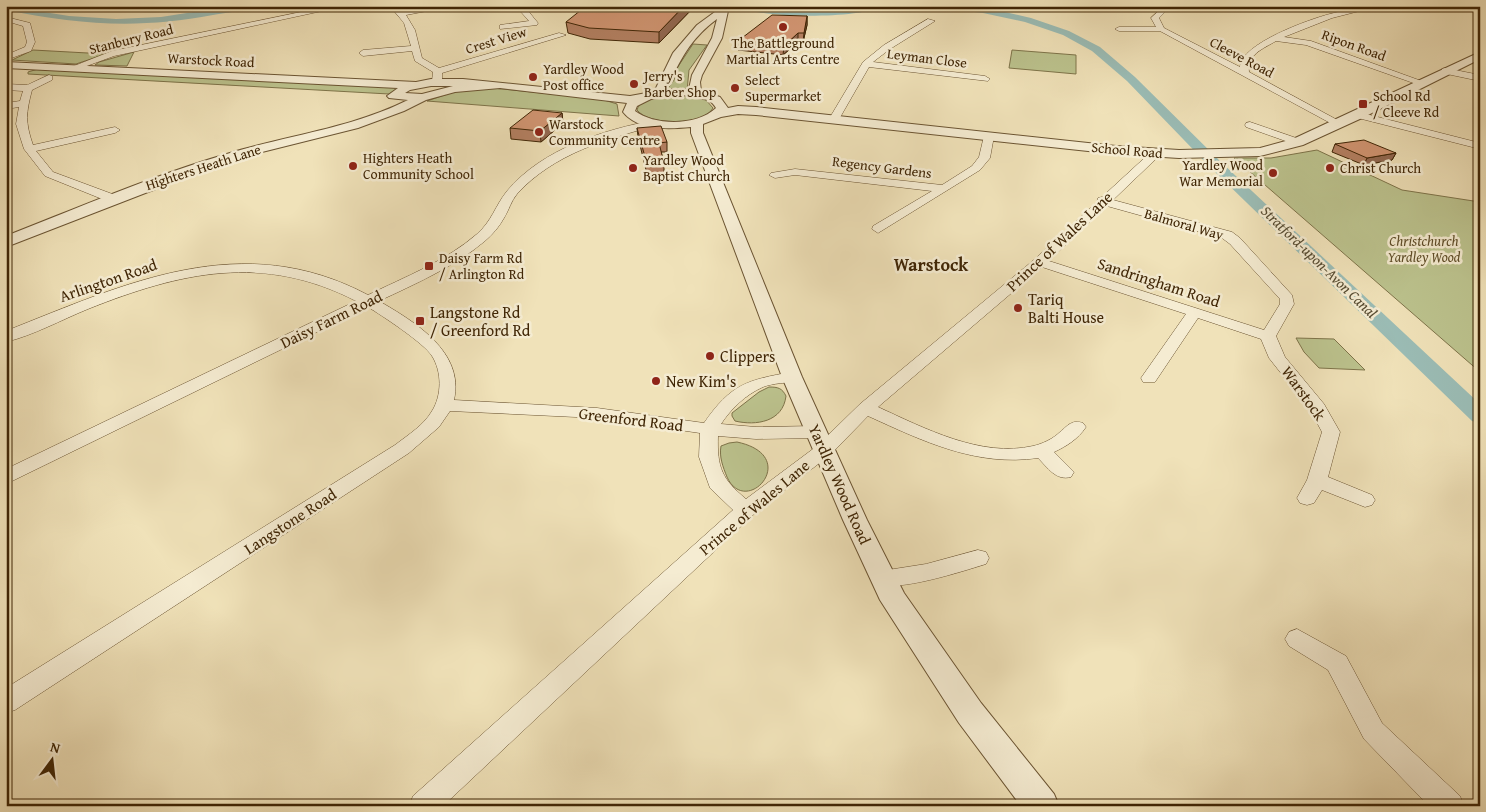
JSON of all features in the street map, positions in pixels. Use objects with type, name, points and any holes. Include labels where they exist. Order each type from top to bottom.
[{"type":"street","name":"Stanbury Road","points":[[73,68],[112,54],[342,6]]},
{"type":"street","points":[[394,6],[402,13],[410,25],[418,59],[441,81]]},
{"type":"street","points":[[402,13],[450,6]]},
{"type":"street","points":[[503,27],[534,23],[525,12],[531,6]]},
{"type":"street","points":[[576,6],[590,7]]},
{"type":"street","points":[[1119,29],[1161,29],[1155,18],[1168,6]]},
{"type":"street","points":[[1203,52],[1242,55],[1275,38],[1330,16],[1376,6]]},
{"type":"street","points":[[654,95],[661,89],[677,55],[700,27],[726,9]]},
{"type":"street","points":[[697,94],[694,87],[703,60],[715,43],[726,9]]},
{"type":"street","points":[[6,19],[27,25],[31,42],[28,49],[6,58]]},
{"type":"street","points":[[834,119],[866,64],[887,47],[931,21]]},
{"type":"street","points":[[700,27],[720,28]]},
{"type":"street","name":"Cleeve Road","points":[[1161,29],[1244,75],[1338,123]]},
{"type":"street","name":"Crest View","points":[[441,81],[499,52],[562,35]]},
{"type":"street","name":"Ripon Road","points":[[1275,38],[1308,43],[1422,83]]},
{"type":"street","points":[[688,42],[715,43]]},
{"type":"street","points":[[363,53],[416,48]]},
{"type":"street","points":[[1242,55],[1244,75]]},
{"type":"street","name":"School Road","points":[[697,127],[717,114],[738,110],[1156,153],[1260,152],[1298,142],[1358,115],[1480,55]]},
{"type":"street","name":"Leyman Close","points":[[866,64],[985,79]]},
{"type":"street","name":"Warstock Road","points":[[6,76],[31,67],[414,85]]},
{"type":"street","points":[[1445,71],[1480,78]]},
{"type":"street","name":"Warstock Road","points":[[6,76],[400,101]]},
{"type":"street","points":[[6,76],[28,88]]},
{"type":"street","points":[[49,78],[28,88],[22,124],[29,149],[49,174],[112,198]]},
{"type":"street","points":[[400,101],[401,90],[414,85],[441,81],[477,86],[500,85],[636,102],[630,112],[637,118],[655,123],[697,127]]},
{"type":"street","name":"Highters Heath Lane","points":[[6,242],[175,174],[225,158],[372,120],[400,101],[422,98],[441,81]]},
{"type":"street","name":"School Road","points":[[636,102],[654,95],[671,93],[697,94],[756,111]]},
{"type":"street","points":[[717,114],[722,109],[718,101]]},
{"type":"street","points":[[6,106],[24,103]]},
{"type":"street","points":[[1358,115],[1480,146]]},
{"type":"street","points":[[628,129],[637,118]]},
{"type":"street","name":"Daisy Farm Road","points":[[6,477],[370,300],[450,259],[479,239],[494,224],[511,194],[527,177],[544,166],[598,139],[628,129],[655,123]]},
{"type":"street","points":[[1250,125],[1298,142]]},
{"type":"street","name":"Yardley Wood Road","points":[[697,127],[792,377],[894,600],[970,713],[1042,806]]},
{"type":"street","points":[[29,149],[115,130]]},
{"type":"street","name":"Regency Gardens","points":[[775,175],[795,172],[944,189],[976,168],[984,158],[989,136]]},
{"type":"street","name":"Prince of Wales Lane","points":[[423,806],[821,441],[866,408],[1040,262],[1102,201],[1156,153]]},
{"type":"street","points":[[878,229],[944,189]]},
{"type":"street","name":"Balmoral Way","points":[[1102,201],[1227,235],[1235,241],[1287,298],[1286,304],[1268,336]]},
{"type":"street","name":"Sandringham Road","points":[[1040,262],[1268,336]]},
{"type":"street","name":"Arlington Road","points":[[6,336],[132,287],[173,276],[215,270],[255,268],[289,271],[326,281],[370,300]]},
{"type":"street","name":"Langstone Road","points":[[6,702],[402,449],[434,422],[444,405],[449,382],[440,354],[409,327],[370,300]]},
{"type":"street","points":[[1148,378],[1195,312]]},
{"type":"street","name":"Warstock","points":[[1268,336],[1277,358],[1318,408],[1331,432],[1317,480],[1306,498]]},
{"type":"street","points":[[746,510],[720,488],[708,457],[709,429],[724,407],[758,382],[792,377]]},
{"type":"street","name":"Greenford Road","points":[[444,405],[597,413],[709,429],[821,441]]},
{"type":"street","points":[[866,408],[938,440],[981,452],[1012,456],[1042,450],[1060,442],[1077,427]]},
{"type":"street","points":[[1042,450],[1064,472]]},
{"type":"street","points":[[1317,480],[1365,500]]},
{"type":"street","points":[[883,578],[926,572],[978,558]]},
{"type":"street","points":[[1297,638],[1338,663],[1373,731],[1450,806]]},
{"type":"green space","points":[[62,6],[226,6],[185,11],[144,12]]},
{"type":"green space","points":[[693,44],[707,45],[689,70],[687,91],[666,91],[674,80],[677,68]]},
{"type":"green space","points":[[33,50],[106,54],[76,64],[12,60]]},
{"type":"green space","points":[[1012,50],[1076,55],[1076,74],[1009,68]]},
{"type":"green space","points":[[134,52],[127,66],[95,65],[99,62]]},
{"type":"green space","points":[[38,69],[400,87],[389,94],[28,74],[28,72]]},
{"type":"green space","points":[[483,87],[601,99],[617,104],[619,116],[427,101],[459,90]]},
{"type":"green space","points":[[675,95],[706,100],[713,108],[708,114],[699,118],[676,122],[653,119],[637,110],[639,105],[648,100]]},
{"type":"green space","name":"Christchurch Yardley Wood","points":[[1317,150],[1402,190],[1480,202],[1480,372],[1234,158],[1271,158]]},
{"type":"green space","points":[[1296,338],[1334,339],[1365,370],[1319,368],[1304,352]]},
{"type":"green space","points":[[769,387],[779,388],[786,396],[780,412],[774,417],[760,422],[735,421],[732,413],[759,392]]},
{"type":"green space","points":[[737,442],[756,449],[766,459],[768,470],[764,480],[756,488],[746,491],[736,488],[727,477],[721,458],[721,446]]},
{"type":"building","points":[[586,6],[684,6],[659,32],[589,28],[566,22]]},
{"type":"building","points":[[772,15],[807,16],[804,33],[798,33],[784,46],[738,41]]},
{"type":"building","points":[[533,110],[562,113],[540,131],[510,128]]},
{"type":"building","points":[[661,126],[667,142],[659,143],[664,163],[647,164],[637,128]]},
{"type":"building","points":[[1364,140],[1396,153],[1367,158],[1335,144]]},
{"type":"waterway","name":"Stratford-upon-Avon Canal","points":[[6,7],[69,18],[132,22],[189,17],[246,6]]},
{"type":"waterway","name":"Stratford-upon-Avon Canal","points":[[742,6],[810,13],[843,12],[877,6]]},
{"type":"waterway","name":"Stratford-upon-Avon Canal","points":[[950,6],[983,10],[1028,20],[1066,33],[1096,49],[1131,79],[1217,166],[1480,416]]},
{"type":"place","name":"The Battleground Martial Arts Centre","points":[[783,27]]},
{"type":"place","name":"Yardley Wood Post office","points":[[533,77]]},
{"type":"place","name":"Jerry's Barber Shop","points":[[634,84]]},
{"type":"place","name":"Select Supermarket","points":[[735,88]]},
{"type":"place","name":"School Rd / Cleeve Rd","points":[[1363,104]]},
{"type":"place","name":"Warstock Community Centre","points":[[539,132]]},
{"type":"place","name":"Highters Heath Community School","points":[[353,166]]},
{"type":"place","name":"Yardley Wood Baptist Church","points":[[633,168]]},
{"type":"place","name":"Christ Church","points":[[1330,168]]},
{"type":"place","name":"Yardley Wood War Memorial","points":[[1273,173]]},
{"type":"place","name":"Daisy Farm Rd / Arlington Rd","points":[[429,266]]},
{"type":"place","name":"Tariq Balti House","points":[[1018,308]]},
{"type":"place","name":"Langstone Rd / Greenford Rd","points":[[420,321]]},
{"type":"place","name":"Clippers","points":[[710,356]]},
{"type":"place","name":"New Kim's","points":[[656,381]]},
{"type":"district","name":"Warstock","points":[[931,265]]}]
